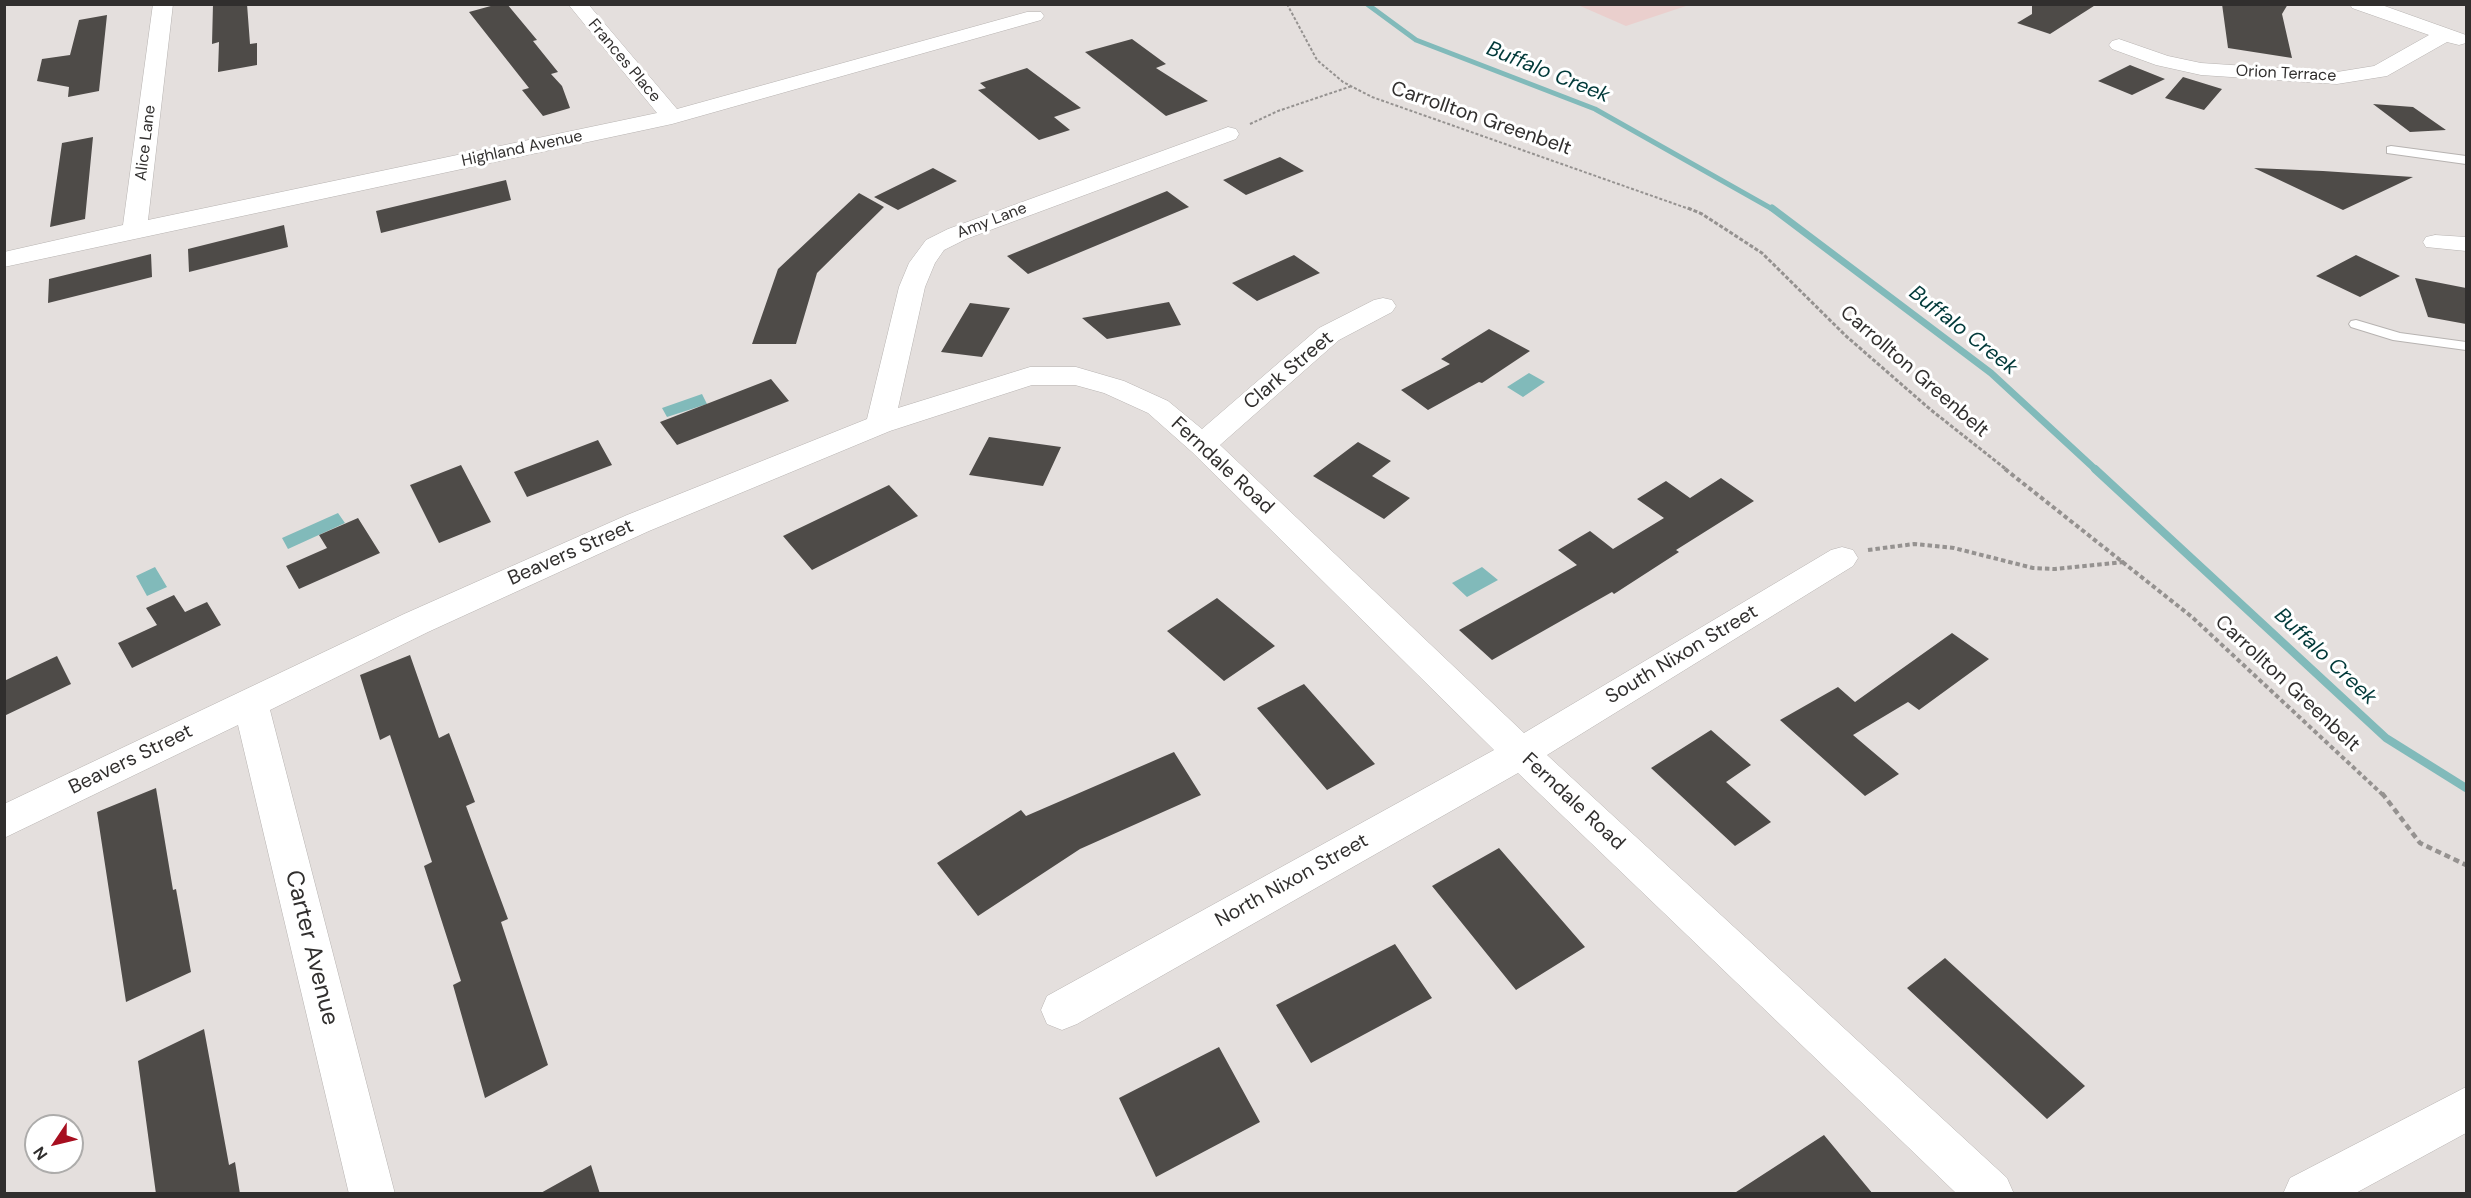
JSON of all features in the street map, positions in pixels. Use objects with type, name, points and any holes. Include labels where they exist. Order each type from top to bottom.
[{"type":"street","name":"Alice Lane","points":[[135,230],[162,4]]},
{"type":"street","name":"Frances Place","points":[[577,4],[672,117]]},
{"type":"street","points":[[2359,4],[2466,41]]},
{"type":"street","name":"Highland Avenue","points":[[4,260],[135,230],[672,117],[995,18],[1034,16]]},
{"type":"street","name":"Orion Terrace","points":[[2119,45],[2163,61],[2201,69],[2337,78],[2380,72],[2446,34]]},
{"type":"street","name":"Amy Lane","points":[[880,424],[912,287],[922,263],[935,245],[968,230],[1228,134]]},
{"type":"street","points":[[2435,242],[2466,244]]},
{"type":"street","name":"Clark Street","points":[[1202,445],[1329,334],[1383,306]]},
{"type":"street","name":"Beavers Street","points":[[4,822],[250,702],[638,523],[880,424],[1030,376],[1076,376],[1114,387],[1158,407]]},
{"type":"street","name":"Ferndale Road","points":[[1158,407],[1202,445],[1521,753],[1991,1194]]},
{"type":"street","name":"South Nixon Street","points":[[1521,753],[1842,558]]},
{"type":"street","name":"Carter Avenue","points":[[250,702],[372,1194]]},
{"type":"street","name":"North Nixon Street","points":[[1062,1010],[1521,753]]},
{"type":"street","points":[[2306,1194],[2464,1113]]},
{"type":"lane","points":[[2391,150],[2466,160]]},
{"type":"lane","points":[[2356,324],[2398,337],[2466,346]]},
{"type":"path","name":"Carrollton Greenbelt","points":[[1287,4],[1317,60],[1352,86],[1372,97],[1644,191],[1702,214],[1762,253],[1846,336],[1931,410],[2192,617],[2378,788],[2420,843],[2466,865]]},
{"type":"path","points":[[1228,134],[1278,111],[1352,86]]},
{"type":"path","points":[[1842,558],[1876,547],[1914,544],[1954,548],[2032,568],[2077,569],[2124,562]]},
{"type":"shaded area","points":[[1578,5],[1689,5],[1626,26]]},
{"type":"water","points":[[1529,373],[1545,382],[1523,397],[1507,387]]},
{"type":"water","points":[[702,394],[707,404],[667,417],[662,408]]},
{"type":"water","points":[[338,513],[345,523],[288,549],[282,538]]},
{"type":"water","points":[[155,567],[167,587],[147,596],[136,576]]},
{"type":"water","points":[[1482,567],[1498,580],[1467,597],[1452,583]]},
{"type":"building","points":[[213,4],[247,4],[250,44],[257,43],[257,65],[218,72],[219,42],[212,44]]},
{"type":"building","points":[[498,4],[507,4],[537,40],[533,41],[558,72],[551,74],[562,86],[570,108],[543,116],[522,90],[529,88],[469,12]]},
{"type":"building","points":[[2032,4],[2097,4],[2050,34],[2017,23],[2032,14]]},
{"type":"building","points":[[2222,4],[2288,4],[2282,14],[2292,58],[2228,48]]},
{"type":"building","points":[[107,15],[99,91],[68,97],[69,87],[37,81],[42,59],[70,55],[79,20]]},
{"type":"building","points":[[1132,39],[1166,64],[1156,68],[1208,101],[1166,116],[1085,52]]},
{"type":"building","points":[[2130,65],[2165,79],[2132,95],[2098,81]]},
{"type":"building","points":[[1027,68],[1081,108],[1054,117],[1070,130],[1039,140],[978,90],[986,88],[980,83]]},
{"type":"building","points":[[2183,77],[2222,89],[2204,110],[2165,98]]},
{"type":"building","points":[[2373,104],[2413,107],[2446,130],[2410,132]]},
{"type":"building","points":[[93,137],[85,219],[50,227],[62,143]]},
{"type":"building","points":[[1280,157],[1304,171],[1246,195],[1223,180]]},
{"type":"building","points":[[933,168],[957,181],[898,210],[874,197]]},
{"type":"building","points":[[2254,168],[2323,171],[2413,177],[2343,210]]},
{"type":"building","points":[[506,180],[511,200],[381,233],[376,211]]},
{"type":"building","points":[[1167,191],[1189,207],[1028,274],[1007,256]]},
{"type":"building","points":[[859,193],[884,207],[817,273],[796,344],[752,344],[778,269]]},
{"type":"building","points":[[284,225],[288,247],[189,272],[188,249]]},
{"type":"building","points":[[151,254],[152,277],[48,303],[49,279]]},
{"type":"building","points":[[1294,255],[1320,273],[1257,301],[1232,283]]},
{"type":"building","points":[[2356,255],[2400,276],[2360,297],[2316,276]]},
{"type":"building","points":[[2415,278],[2466,288],[2466,324],[2428,317]]},
{"type":"building","points":[[1169,302],[1181,325],[1107,339],[1082,318]]},
{"type":"building","points":[[970,303],[1010,308],[982,357],[941,352]]},
{"type":"building","points":[[1489,329],[1530,351],[1482,383],[1479,382],[1428,410],[1401,390],[1450,364],[1441,359]]},
{"type":"building","points":[[771,379],[789,401],[677,445],[660,422]]},
{"type":"building","points":[[989,437],[1061,447],[1043,486],[969,475]]},
{"type":"building","points":[[598,440],[612,465],[527,497],[514,472]]},
{"type":"building","points":[[1358,442],[1391,461],[1372,476],[1410,498],[1384,519],[1313,476]]},
{"type":"building","points":[[461,465],[491,522],[439,543],[410,485]]},
{"type":"building","points":[[1721,478],[1754,501],[1676,550],[1679,552],[1614,594],[1612,592],[1492,660],[1459,630],[1577,565],[1558,550],[1590,531],[1613,549],[1664,518],[1637,499],[1666,481],[1690,498]]},
{"type":"building","points":[[889,485],[918,516],[812,570],[783,536]]},
{"type":"building","points":[[358,518],[380,553],[299,589],[286,566],[327,548],[319,535]]},
{"type":"building","points":[[174,595],[185,612],[207,602],[221,625],[132,668],[118,643],[157,625],[146,608]]},
{"type":"building","points":[[1217,598],[1275,646],[1224,681],[1167,631]]},
{"type":"building","points":[[1952,633],[1989,659],[1919,710],[1908,702],[1853,735],[1899,774],[1865,796],[1780,720],[1838,687],[1855,702]]},
{"type":"building","points":[[410,655],[439,738],[449,733],[475,802],[466,806],[508,919],[501,922],[548,1065],[485,1098],[453,985],[461,981],[424,866],[432,862],[390,735],[380,740],[360,675]]},
{"type":"building","points":[[57,656],[71,684],[4,716],[4,681]]},
{"type":"building","points":[[1304,684],[1375,764],[1327,790],[1257,708]]},
{"type":"building","points":[[1711,730],[1751,765],[1726,782],[1771,822],[1735,846],[1651,768]]},
{"type":"building","points":[[1174,752],[1201,795],[1080,849],[978,916],[937,863],[1021,810],[1026,816]]},
{"type":"building","points":[[156,788],[173,890],[176,889],[191,972],[126,1002],[97,812]]},
{"type":"building","points":[[1499,848],[1585,947],[1516,990],[1432,886]]},
{"type":"building","points":[[1395,944],[1432,998],[1311,1063],[1276,1005]]},
{"type":"building","points":[[1945,958],[2085,1086],[2047,1119],[1907,988]]},
{"type":"building","points":[[204,1029],[229,1165],[235,1162],[240,1194],[156,1194],[138,1061]]},
{"type":"building","points":[[1219,1047],[1260,1122],[1156,1177],[1119,1098]]},
{"type":"building","points":[[1824,1135],[1873,1194],[1733,1194]]},
{"type":"building","points":[[591,1165],[600,1194],[539,1194]]},
{"type":"waterway","name":"Buffalo Creek","points":[[1367,4],[1416,40],[1595,109],[1774,210]]},
{"type":"waterway","name":"Buffalo Creek","points":[[1772,208],[1991,373],[2096,470]]},
{"type":"waterway","name":"Buffalo Creek","points":[[2095,469],[2386,738],[2466,788]]}]
